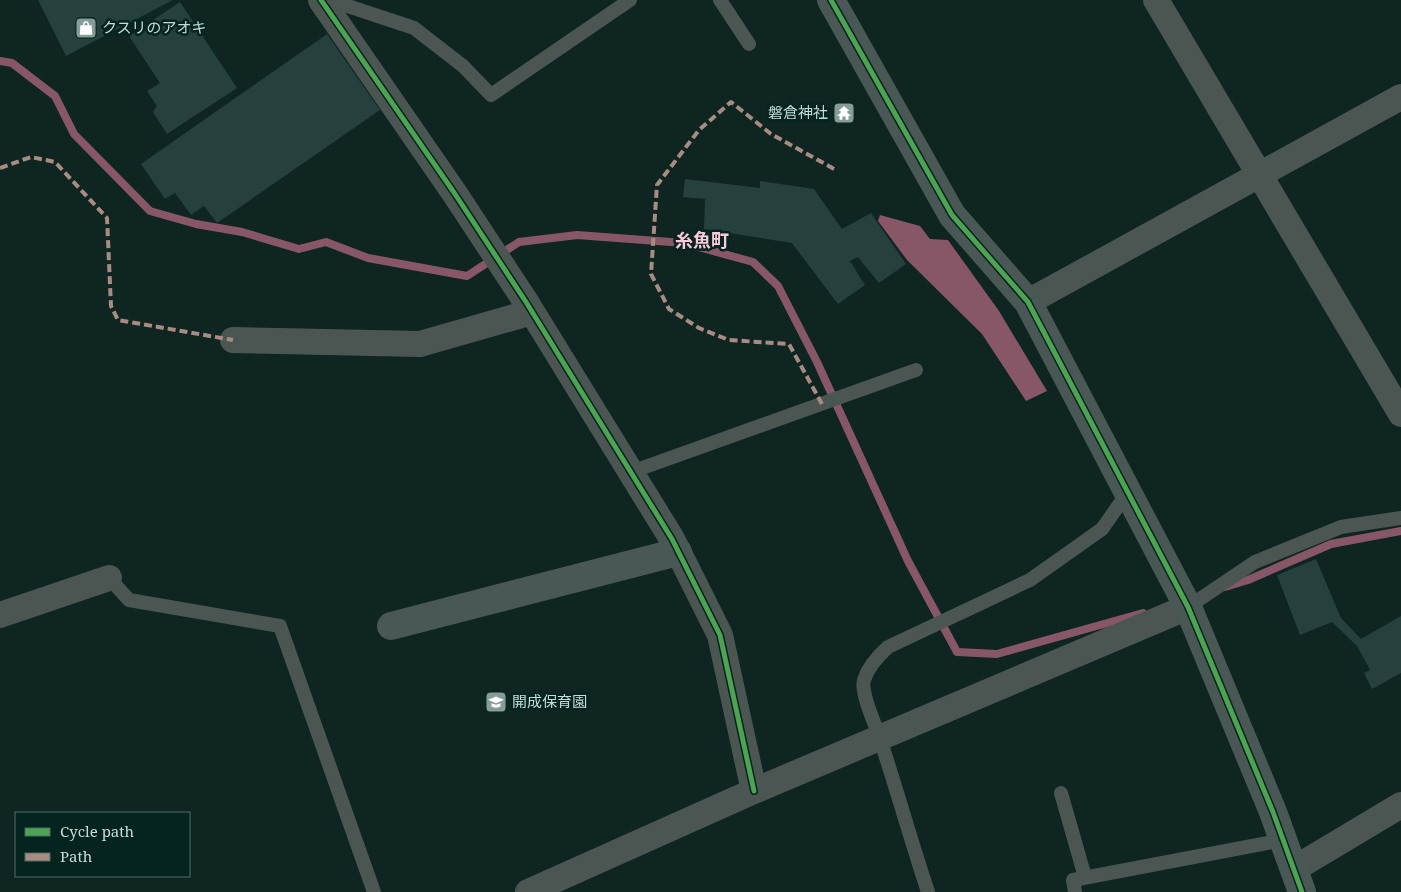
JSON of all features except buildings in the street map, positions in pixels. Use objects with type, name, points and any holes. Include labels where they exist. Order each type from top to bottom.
[{"type":"street","points":[[321,0],[455,194],[532,312],[678,552],[720,635],[754,791]]},
{"type":"street","points":[[831,0],[952,215],[1028,302],[1188,607],[1298,880],[1401,805]]},
{"type":"street","points":[[1156,0],[1401,414]]},
{"type":"street","points":[[1028,302],[1401,97]]},
{"type":"street","points":[[233,340],[420,344],[532,312]]},
{"type":"street","points":[[391,626],[678,552]]},
{"type":"street","points":[[0,615],[109,578]]},
{"type":"street","points":[[528,892],[754,791],[1188,607]]},
{"type":"lane","points":[[330,0],[414,28],[463,66],[491,95],[630,0]]},
{"type":"lane","points":[[720,0],[749,44]]},
{"type":"lane","points":[[631,472],[916,370]]},
{"type":"lane","points":[[928,892],[880,737],[866,700],[863,682],[875,659],[888,647],[1030,580],[1102,529],[1128,492]]},
{"type":"lane","points":[[1188,607],[1255,562],[1341,526],[1401,518]]},
{"type":"lane","points":[[109,578],[129,600],[280,626],[374,892]]},
{"type":"lane","points":[[1061,793],[1085,877]]},
{"type":"lane","points":[[1075,892],[1073,880],[1085,877],[1283,840]]},
{"type":"shaded area","points":[[880,215],[920,226],[930,239],[948,240],[999,311],[1047,391],[1026,401],[982,334],[907,260],[878,221]]},
{"type":"waterway","points":[[0,61],[12,63],[55,96],[74,134],[150,211],[196,224],[242,232],[299,249],[326,242],[368,258],[467,276],[519,242],[577,235],[684,243],[753,262],[778,286],[817,362],[908,561],[957,652],[997,654],[1143,613]]},
{"type":"waterway","points":[[1225,587],[1248,580],[1331,544],[1401,531]]},
{"type":"marked path","points":[[822,404],[789,344],[729,340],[699,328],[669,309],[651,274],[657,185],[699,130],[731,102],[771,134],[836,170]]},
{"type":"marked path","points":[[0,168],[31,157],[55,162],[107,218],[111,306],[118,320],[233,340]]},
{"type":"cycle path","points":[[321,0],[455,194],[526,302],[672,539],[720,635],[754,791]]},
{"type":"cycle path","points":[[831,0],[952,215],[1028,302],[1188,607],[1273,812],[1302,892]]},
{"type":"place","name":"クスリのアオキ","points":[[86,28]]},
{"type":"place","name":"磐倉神社","points":[[844,113]]},
{"type":"place","name":"開成保育園","points":[[496,702]]},
{"type":"district","name":"糸魚町","points":[[702,241]]}]
